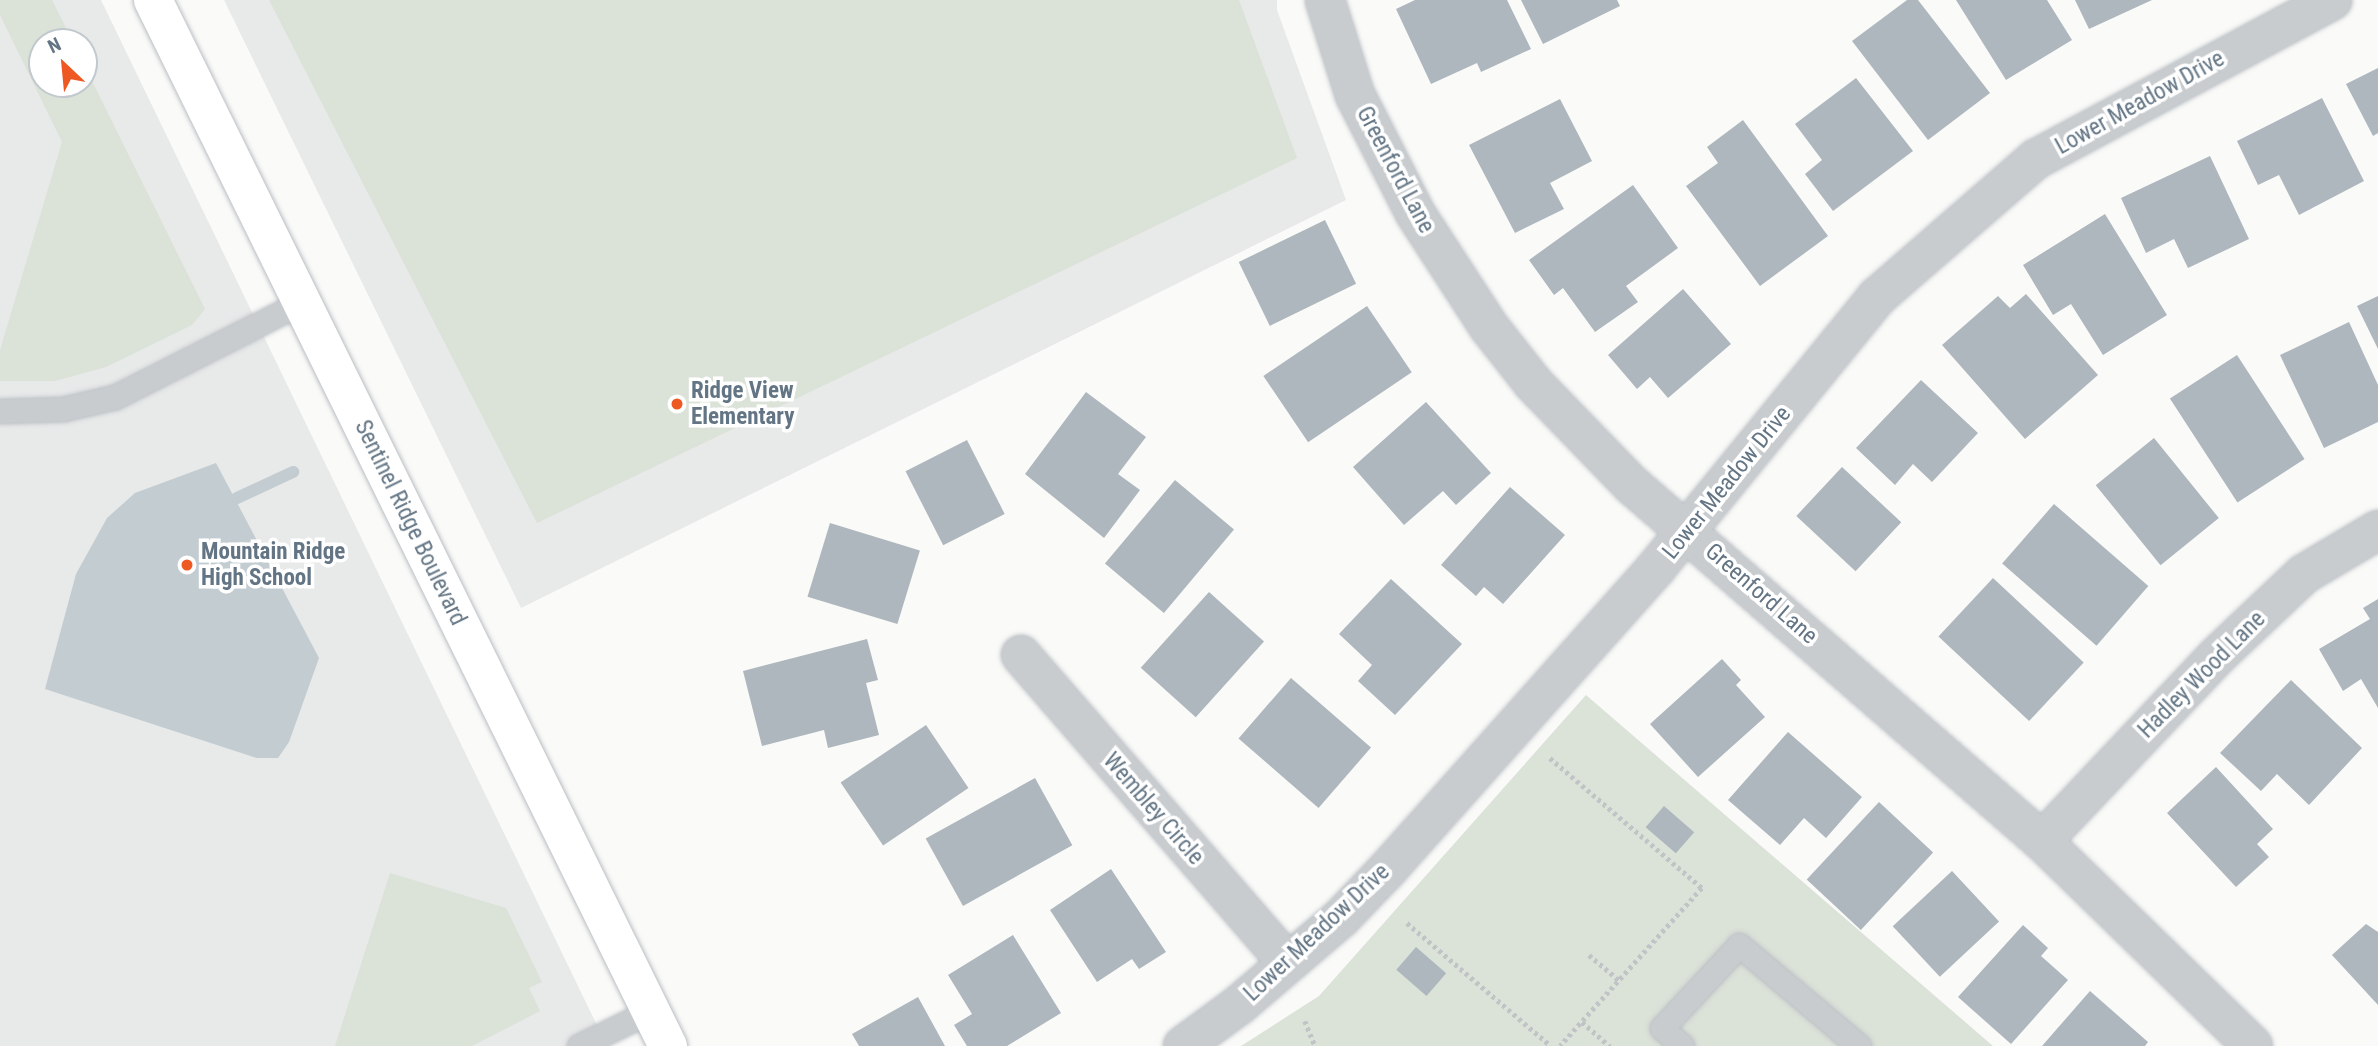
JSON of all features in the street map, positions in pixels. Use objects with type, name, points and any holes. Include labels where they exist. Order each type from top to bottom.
[{"type":"main road","name":"Sentinel Ridge Boulevard","points":[[153,0],[668,1046]]},
{"type":"street","name":"Greenford Lane","points":[[1325,0],[1355,94],[1390,166],[1449,269],[1533,383],[1580,436],[2042,841],[2253,1046]]},
{"type":"street","name":"Lower Meadow Drive","points":[[1182,1046],[1239,1006],[1342,917],[1388,869],[1688,530],[1877,297],[2036,159],[2332,0]]},
{"type":"street","name":"Hadley Wood Lane","points":[[2042,841],[2217,656],[2304,574],[2378,530]]},
{"type":"street","name":"Wembley Circle","points":[[1021,655],[1287,962]]},
{"type":"lane","points":[[0,411],[63,409],[115,397],[302,302]]},
{"type":"lane","points":[[1682,1046],[1662,1028],[1739,945],[1859,1046]]},
{"type":"lane","points":[[579,1046],[650,1011]]},
{"type":"path","points":[[1550,758],[1702,888],[1560,1046]]},
{"type":"path","points":[[1407,923],[1551,1046]]},
{"type":"path","points":[[1589,955],[1619,980]]},
{"type":"path","points":[[1305,1021],[1315,1046]]},
{"type":"path","points":[[1582,1022],[1610,1046]]},
{"type":"shaded area","name":"Mountain Ridge High School","points":[[0,0],[101,0],[607,1046],[0,1046]]},
{"type":"shaded area","points":[[0,0],[52,0],[66,28],[28,28],[28,72],[0,15]]},
{"type":"shaded area","name":"Ridge View Elementary","points":[[224,0],[1277,0],[1277,10],[1346,200],[521,608]]},
{"type":"shaded area","name":"Ridge View Elementary","points":[[269,0],[1239,0],[1297,158],[537,523]]},
{"type":"shaded area","points":[[98,93],[205,309],[192,325],[106,367],[55,381],[0,381],[0,350],[62,142],[41,98],[98,98]]},
{"type":"shaded area","points":[[216,463],[319,658],[289,742],[278,758],[257,758],[45,689],[76,574],[107,518],[135,493]]},
{"type":"shaded area","points":[[1586,695],[1993,1046],[1241,1046],[1319,996]]},
{"type":"shaded area","points":[[390,873],[506,908],[542,982],[529,988],[540,1011],[472,1046],[335,1046]]},
{"type":"building","points":[[1415,0],[1507,0],[1531,49],[1481,72],[1477,63],[1431,84],[1396,9]]},
{"type":"building","points":[[1521,0],[1617,0],[1620,6],[1543,44]]},
{"type":"building","points":[[1907,0],[1918,0],[1990,93],[1928,140],[1852,41]]},
{"type":"building","points":[[1956,0],[2047,0],[2072,40],[2006,80]]},
{"type":"building","points":[[2075,0],[2152,0],[2089,29]]},
{"type":"building","points":[[2378,68],[2378,133],[2373,136],[2346,84]]},
{"type":"building","points":[[1856,78],[1913,151],[1833,211],[1805,174],[1822,160],[1795,124]]},
{"type":"building","points":[[2322,98],[2364,181],[2299,215],[2279,175],[2258,185],[2237,141]]},
{"type":"building","points":[[1560,99],[1592,161],[1550,183],[1564,209],[1515,233],[1469,145]]},
{"type":"building","points":[[1743,120],[1828,236],[1760,286],[1686,186],[1718,163],[1707,147]]},
{"type":"building","points":[[2210,156],[2249,239],[2188,268],[2174,239],[2146,253],[2121,198]]},
{"type":"building","points":[[1633,185],[1678,248],[1626,286],[1638,302],[1595,332],[1563,288],[1554,295],[1529,260]]},
{"type":"building","points":[[2105,214],[2167,315],[2103,355],[2071,304],[2053,315],[2023,265]]},
{"type":"building","points":[[1325,220],[1356,284],[1270,326],[1239,262]]},
{"type":"building","points":[[1683,289],[1731,344],[1668,398],[1650,377],[1637,389],[1608,355]]},
{"type":"building","points":[[2026,294],[2098,375],[2025,439],[1942,345],[1998,296],[2010,308]]},
{"type":"building","points":[[2378,296],[2378,349],[2357,306]]},
{"type":"building","points":[[1367,306],[1412,372],[1308,442],[1263,376]]},
{"type":"building","points":[[2349,322],[2378,385],[2378,422],[2324,448],[2280,355]]},
{"type":"building","points":[[2237,355],[2305,459],[2237,503],[2170,399]]},
{"type":"building","points":[[1921,380],[1978,433],[1932,482],[1913,464],[1895,485],[1856,448]]},
{"type":"building","points":[[1086,392],[1146,437],[1118,474],[1140,490],[1104,538],[1025,474]]},
{"type":"building","points":[[1426,402],[1491,473],[1456,505],[1443,491],[1404,525],[1353,467]]},
{"type":"building","points":[[2154,438],[2219,518],[2161,565],[2096,485]]},
{"type":"building","points":[[967,440],[1005,514],[943,545],[906,471]]},
{"type":"building","points":[[1842,467],[1901,522],[1856,571],[1796,516]]},
{"type":"building","points":[[1175,480],[1234,529],[1164,613],[1105,563]]},
{"type":"building","points":[[1510,487],[1565,535],[1503,604],[1484,587],[1476,596],[1441,565]]},
{"type":"building","points":[[2054,504],[2148,586],[2097,646],[2002,564]]},
{"type":"building","points":[[830,523],[920,550],[897,624],[807,597]]},
{"type":"building","points":[[1993,578],[2084,663],[2029,721],[1938,637]]},
{"type":"building","points":[[1391,579],[1462,644],[1395,715],[1358,681],[1372,665],[1339,634]]},
{"type":"building","points":[[1209,592],[1264,642],[1196,717],[1141,668]]},
{"type":"building","points":[[2378,599],[2378,708],[2361,679],[2343,691],[2319,649],[2370,619],[2363,608]]},
{"type":"building","points":[[867,639],[878,680],[866,683],[879,735],[828,748],[824,730],[762,746],[743,671]]},
{"type":"building","points":[[1722,659],[1741,680],[1736,685],[1765,717],[1698,777],[1650,724]]},
{"type":"building","points":[[1291,678],[1371,748],[1319,808],[1239,738]]},
{"type":"building","points":[[2291,680],[2362,748],[2309,805],[2277,774],[2261,791],[2220,753]]},
{"type":"building","points":[[926,725],[968,788],[883,846],[841,783]]},
{"type":"building","points":[[1788,732],[1862,797],[1826,838],[1804,818],[1780,845],[1728,800]]},
{"type":"building","points":[[2216,767],[2273,829],[2257,844],[2269,857],[2236,887],[2167,813]]},
{"type":"building","points":[[1035,778],[1072,845],[963,906],[926,839]]},
{"type":"building","points":[[1879,802],[1933,852],[1861,930],[1807,880]]},
{"type":"building","points":[[1664,806],[1694,832],[1676,853],[1646,827]]},
{"type":"building","points":[[1111,869],[1166,952],[1139,969],[1132,959],[1097,982],[1050,910]]},
{"type":"building","points":[[1952,871],[1999,921],[1940,977],[1893,926]]},
{"type":"building","points":[[2366,924],[2378,932],[2378,1005],[2332,955]]},
{"type":"building","points":[[2023,925],[2048,948],[2041,956],[2068,980],[2011,1044],[1958,997]]},
{"type":"building","points":[[1013,935],[1061,1013],[1007,1046],[967,1046],[954,1025],[972,1014],[948,975]]},
{"type":"building","points":[[1416,947],[1446,973],[1427,996],[1396,970]]},
{"type":"building","points":[[2090,991],[2148,1042],[2145,1046],[2042,1046]]},
{"type":"building","points":[[918,997],[945,1046],[859,1046],[852,1034]]},
{"type":"waterway","points":[[237,498],[293,472]]},
{"type":"place","name":"Ridge View Elementary","points":[[677,404]]},
{"type":"place","name":"Mountain Ridge High School","points":[[187,565]]}]
